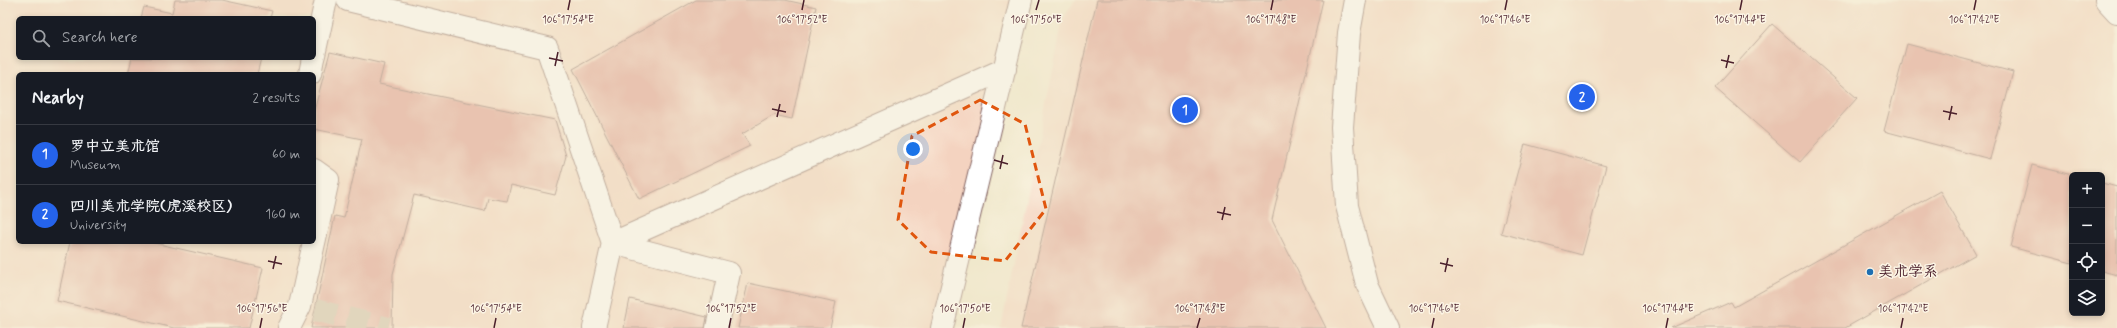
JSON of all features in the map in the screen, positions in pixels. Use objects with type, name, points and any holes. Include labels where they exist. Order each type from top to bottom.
[{"type":"street","points":[[316,46],[326,0]]},
{"type":"street","points":[[348,0],[547,48],[613,243],[594,328]]},
{"type":"street","points":[[942,328],[1021,0]]},
{"type":"street","points":[[1355,0],[1349,33],[1342,127],[1347,206],[1367,284],[1388,328]]},
{"type":"street","points":[[2106,0],[2117,12]]},
{"type":"street","points":[[310,72],[313,60]]},
{"type":"street","points":[[613,243],[1005,69]]},
{"type":"street","points":[[290,328],[307,308],[328,180],[316,171]]},
{"type":"street","points":[[613,243],[729,273],[717,328]]},
{"type":"highlighted area","points":[[980,100],[1025,124],[1046,209],[1005,261],[931,252],[898,220],[912,136]]},
{"type":"shaded area","points":[[0,0],[1020,0],[939,328],[0,328]]},
{"type":"shaded area","points":[[1075,0],[2117,0],[2117,328],[1001,328],[1063,19]]},
{"type":"building","points":[[175,0],[222,0],[272,11],[271,16],[142,16],[144,7],[172,13]]},
{"type":"building","points":[[696,0],[785,0],[816,7],[792,119],[774,115],[742,134],[750,146],[639,199],[573,69]]},
{"type":"building","points":[[1097,0],[1323,0],[1272,220],[1326,328],[1021,328]]},
{"type":"building","points":[[1772,24],[1857,98],[1800,162],[1715,88]]},
{"type":"building","points":[[1907,44],[2013,72],[1990,159],[1884,131]]},
{"type":"building","points":[[330,52],[384,64],[379,84],[555,120],[566,156],[555,195],[511,185],[507,201],[488,198],[485,211],[414,195],[393,274],[392,328],[311,328],[335,216],[344,218],[362,139],[316,129],[316,104]]},
{"type":"building","points":[[132,60],[260,60],[258,72],[128,72]]},
{"type":"building","points":[[1525,144],[1606,166],[1582,255],[1501,233]]},
{"type":"building","points":[[2032,165],[2069,174],[2069,262],[2011,247]]},
{"type":"building","points":[[2105,184],[2117,187],[2117,275],[2105,272]]},
{"type":"building","name":"美术学系","points":[[1940,191],[1976,254],[1845,328],[1671,328],[1731,302],[1734,307]]},
{"type":"building","points":[[70,244],[159,244],[263,268],[249,328],[174,328],[57,301]]},
{"type":"building","points":[[748,283],[836,302],[830,328],[738,328]]},
{"type":"building","points":[[630,299],[707,317],[705,328],[624,328]]},
{"type":"tunnel","points":[[315,310],[388,328]]},
{"type":"place","name":"四川美术学院(虎溪校区)","points":[[1582,97]]},
{"type":"place","name":"罗中立美术馆","points":[[1185,110]]},
{"type":"place","name":"美术学系","points":[[1870,272]]}]
